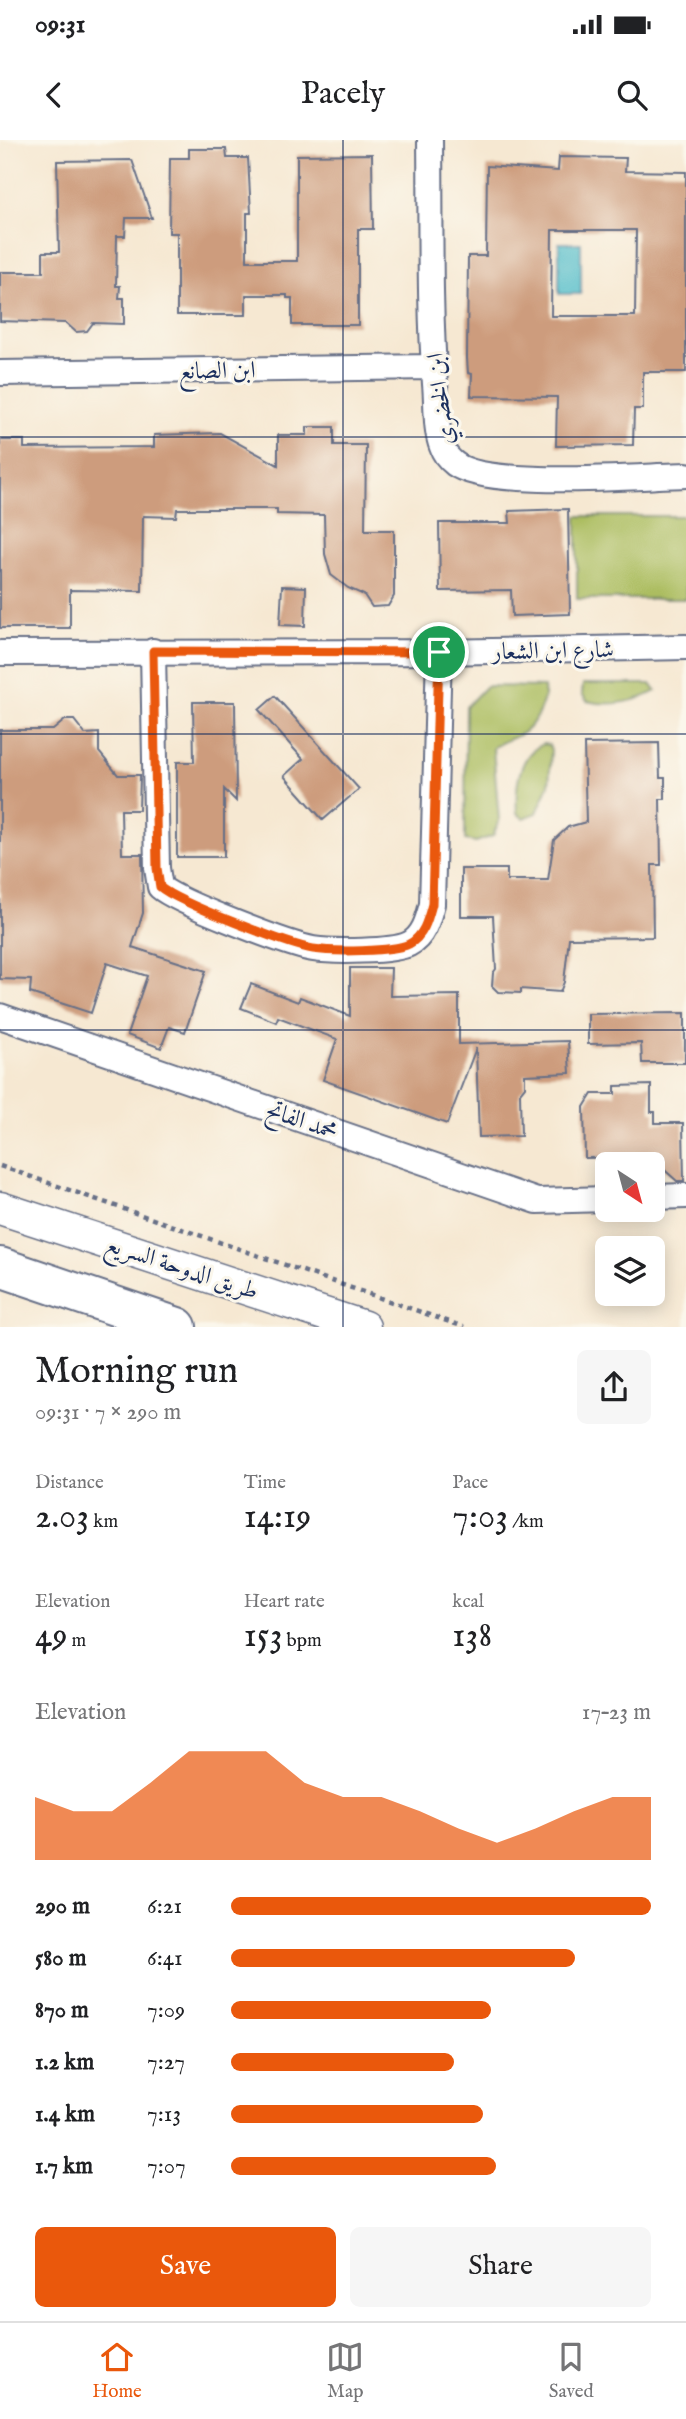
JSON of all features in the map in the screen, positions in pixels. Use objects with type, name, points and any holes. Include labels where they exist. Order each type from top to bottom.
[{"type":"highway","points":[[0,1267],[177,1327]]},
{"type":"street","name":"ابن الخضري","points":[[430,140],[434,367],[442,447],[456,466],[479,474],[517,478],[686,475]]},
{"type":"street","name":"ابن الصانع","points":[[0,373],[434,367]]},
{"type":"street","name":"شارع ابن الشعار","points":[[0,653],[439,652],[686,647]]},
{"type":"street","points":[[153,651],[157,868],[160,887],[185,903],[313,949],[394,948],[408,944],[419,936],[428,922],[432,904],[439,652]]},
{"type":"street","name":"محمد الفاتح","points":[[0,1016],[537,1201],[595,1199]]},
{"type":"street","points":[[665,1197],[686,1196]]},
{"type":"street","name":"طريق الدوحة السريع","points":[[0,1208],[364,1327]]},
{"type":"path","points":[[0,1166],[464,1327]]},
{"type":"green space","points":[[577,516],[686,516],[686,599],[577,599]]},
{"type":"green space","points":[[583,684],[651,684],[656,691],[640,698],[604,704],[587,701],[582,694]]},
{"type":"green space","points":[[486,686],[544,687],[544,693],[539,711],[528,728],[493,748],[499,820],[493,836],[476,842],[465,840],[466,707]]},
{"type":"green space","points":[[543,744],[549,745],[551,750],[549,785],[537,813],[523,818],[517,813],[520,773],[528,756]]},
{"type":"water","points":[[559,243],[581,243],[581,294],[559,294]]},
{"type":"building","points":[[189,149],[226,149],[227,158],[248,158],[251,213],[247,213],[247,261],[297,261],[297,155],[372,154],[373,229],[358,229],[358,325],[292,325],[292,298],[287,298],[287,295],[246,295],[246,315],[177,315],[177,233],[169,233],[170,158],[189,158]]},
{"type":"building","points":[[559,157],[626,158],[625,171],[686,172],[686,372],[643,372],[643,409],[634,409],[633,445],[556,446],[557,397],[471,396],[472,374],[468,373],[467,358],[468,256],[486,256],[487,166],[558,171]],"holes":[[[552,230],[636,230],[635,316],[551,316]]]},
{"type":"building","points":[[132,160],[152,218],[126,218],[125,236],[117,236],[116,286],[120,286],[119,298],[124,298],[124,324],[93,323],[87,331],[76,332],[66,323],[0,321],[0,272],[43,272],[43,252],[59,252],[57,161]]},
{"type":"building","points":[[307,427],[334,427],[334,445],[366,445],[365,530],[394,530],[394,596],[388,606],[372,607],[364,595],[348,588],[331,575],[325,554],[324,515],[277,514],[277,509],[177,509],[176,517],[143,516],[142,591],[70,590],[70,628],[0,628],[0,440],[24,440],[24,448],[154,447],[154,435],[220,433],[278,465],[278,435],[307,435]]},
{"type":"building","points":[[568,509],[570,614],[512,616],[511,590],[440,591],[439,523],[510,523],[509,511]]},
{"type":"building","points":[[282,586],[306,587],[305,626],[280,625]]},
{"type":"building","points":[[275,696],[359,789],[323,820],[284,776],[303,759],[259,710]]},
{"type":"building","points":[[193,702],[235,702],[236,801],[224,789],[224,857],[177,857],[177,762],[194,762]]},
{"type":"building","points":[[65,720],[74,720],[85,734],[99,733],[99,752],[118,775],[140,775],[139,810],[121,810],[122,854],[142,854],[143,913],[132,947],[206,971],[185,1032],[169,1027],[161,1048],[127,1035],[147,976],[107,963],[91,1013],[30,993],[31,980],[0,979],[0,730],[53,730]]},
{"type":"building","points":[[659,743],[660,778],[665,778],[665,799],[660,799],[661,865],[652,865],[653,937],[569,938],[564,982],[560,992],[521,989],[521,993],[498,992],[492,986],[496,969],[493,916],[461,916],[461,869],[507,869],[507,880],[548,880],[554,840],[568,827],[586,822],[584,744]]},
{"type":"building","points":[[350,968],[391,968],[390,996],[459,995],[459,1044],[568,1041],[570,1073],[525,1075],[525,1087],[520,1093],[521,1136],[479,1137],[476,1048],[447,1124],[323,1080],[337,1039],[278,1017],[276,1022],[241,1008],[251,984],[298,1002],[300,997],[350,1016]]},
{"type":"building","points":[[685,1013],[685,1063],[642,1063],[641,1043],[588,1044],[588,1014]]},
{"type":"building","points":[[651,1085],[651,1112],[655,1112],[655,1123],[683,1123],[684,1181],[677,1181],[665,1170],[665,1152],[595,1152],[595,1158],[585,1158],[584,1107],[592,1094],[615,1094],[615,1086]]},
{"type":"route","points":[[153,651],[439,652],[432,904],[428,922],[419,936],[408,944],[394,948],[313,949],[185,903],[160,887],[157,868],[153,651]]}]
